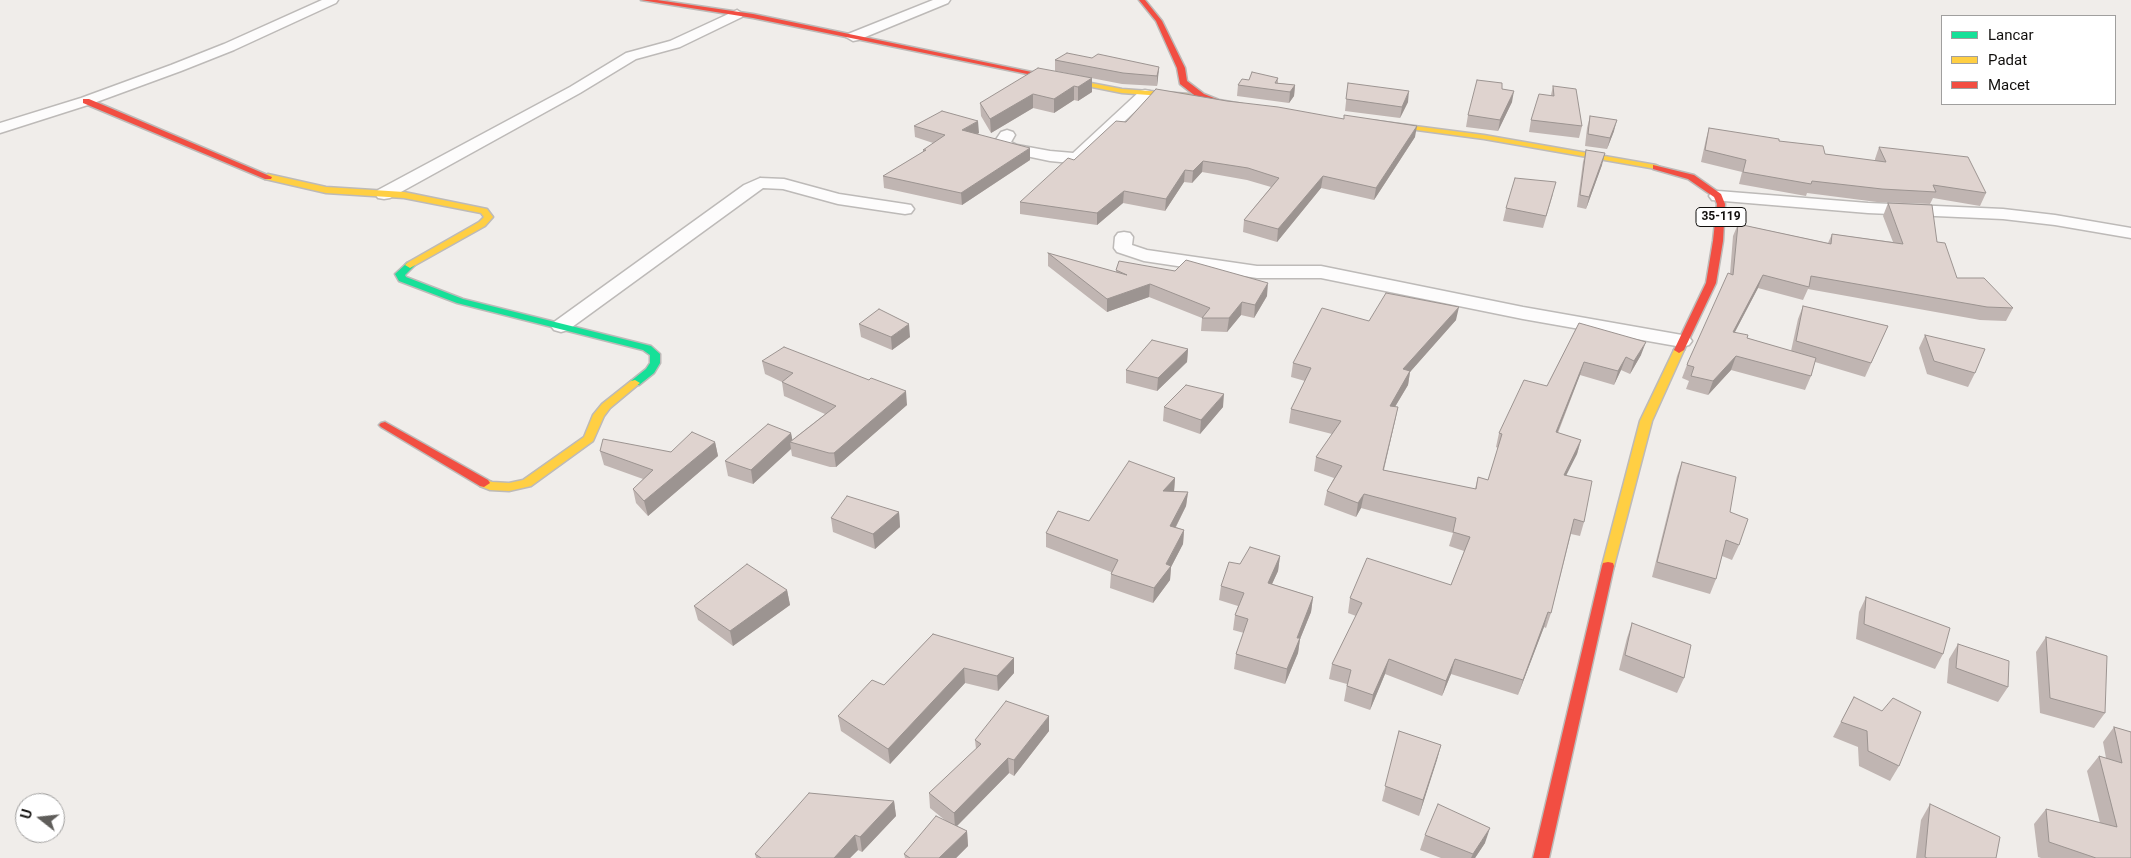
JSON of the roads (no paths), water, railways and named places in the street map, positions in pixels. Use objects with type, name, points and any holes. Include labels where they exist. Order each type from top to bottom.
[{"type":"street","points":[[0,128],[86,102],[229,47],[332,0]]},
{"type":"street","points":[[644,0],[672,2],[737,14],[1122,91],[1145,94],[1201,96]]},
{"type":"street","points":[[853,37],[944,0]]},
{"type":"street","points":[[1142,0],[1159,20],[1181,68],[1183,82],[1201,96],[1217,102],[1250,107]]},
{"type":"street","points":[[384,194],[575,90],[631,56],[675,44],[737,14]]},
{"type":"street","points":[[1006,135],[1003,141],[1004,145],[1013,149],[1057,157],[1078,157],[1145,94]]},
{"type":"street","points":[[86,102],[267,177],[326,190],[384,194],[464,206],[484,211],[489,217],[482,224],[408,266],[400,274],[402,279],[460,301],[647,348],[655,354],[655,363],[650,371],[606,406],[599,415],[589,439],[527,483],[509,487],[490,486],[385,424]]},
{"type":"street","name":"35-119","points":[[1367,122],[1484,137],[1647,164],[1691,177],[1718,196],[1721,204],[1711,283],[1682,341],[1646,421],[1582,668],[1541,858]]},
{"type":"street","points":[[561,326],[750,189],[760,184],[784,184],[838,199],[905,209]]},
{"type":"street","points":[[1718,196],[1861,207],[1994,213],[2055,220],[2131,233]]},
{"type":"street","points":[[1124,237],[1123,248],[1144,254],[1257,272],[1321,272],[1523,313],[1682,341]]}]
